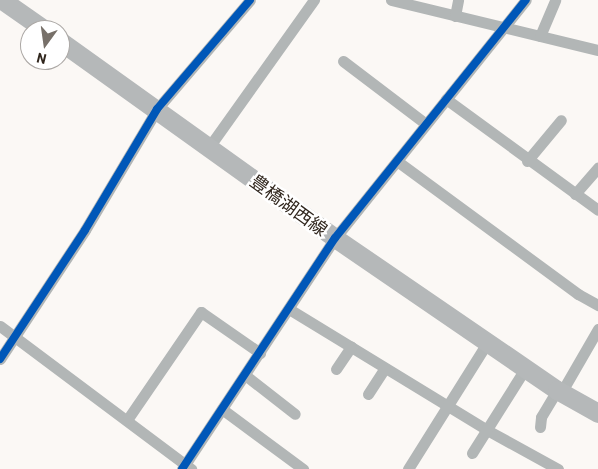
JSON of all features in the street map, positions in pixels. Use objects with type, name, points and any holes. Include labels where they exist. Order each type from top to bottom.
[{"type":"main road","points":[[2,0],[31,20]]},
{"type":"main road","name":"豊橋湖西線","points":[[70,48],[335,238],[559,392],[598,413]]},
{"type":"street","points":[[0,359],[17,336],[157,109],[250,0]]},
{"type":"street","points":[[210,147],[314,0]]},
{"type":"street","points":[[391,0],[598,50]]},
{"type":"street","points":[[455,16],[458,0]]},
{"type":"street","points":[[0,326],[17,336],[127,420],[186,468],[222,409],[335,238],[446,99],[505,29],[526,0]]},
{"type":"street","points":[[540,36],[555,0]]},
{"type":"street","points":[[343,61],[426,124]]},
{"type":"street","points":[[446,99],[598,210]]},
{"type":"street","points":[[527,160],[560,120]]},
{"type":"street","points":[[397,161],[578,294],[598,305]]},
{"type":"street","points":[[575,194],[598,168]]},
{"type":"street","points":[[289,309],[486,430],[558,469]]},
{"type":"street","points":[[127,420],[201,312],[260,353]]},
{"type":"street","points":[[540,427],[541,417],[559,392],[598,329]]},
{"type":"street","points":[[408,469],[487,343]]},
{"type":"street","points":[[336,368],[351,347]]},
{"type":"street","points":[[368,394],[385,368]]},
{"type":"street","points":[[472,453],[526,369]]},
{"type":"street","points":[[245,375],[295,414]]},
{"type":"street","points":[[222,409],[303,468]]},
{"type":"cycle path","points":[[0,359],[85,230],[157,109],[250,0]]},
{"type":"cycle path","points":[[182,469],[335,238],[526,0]]}]
